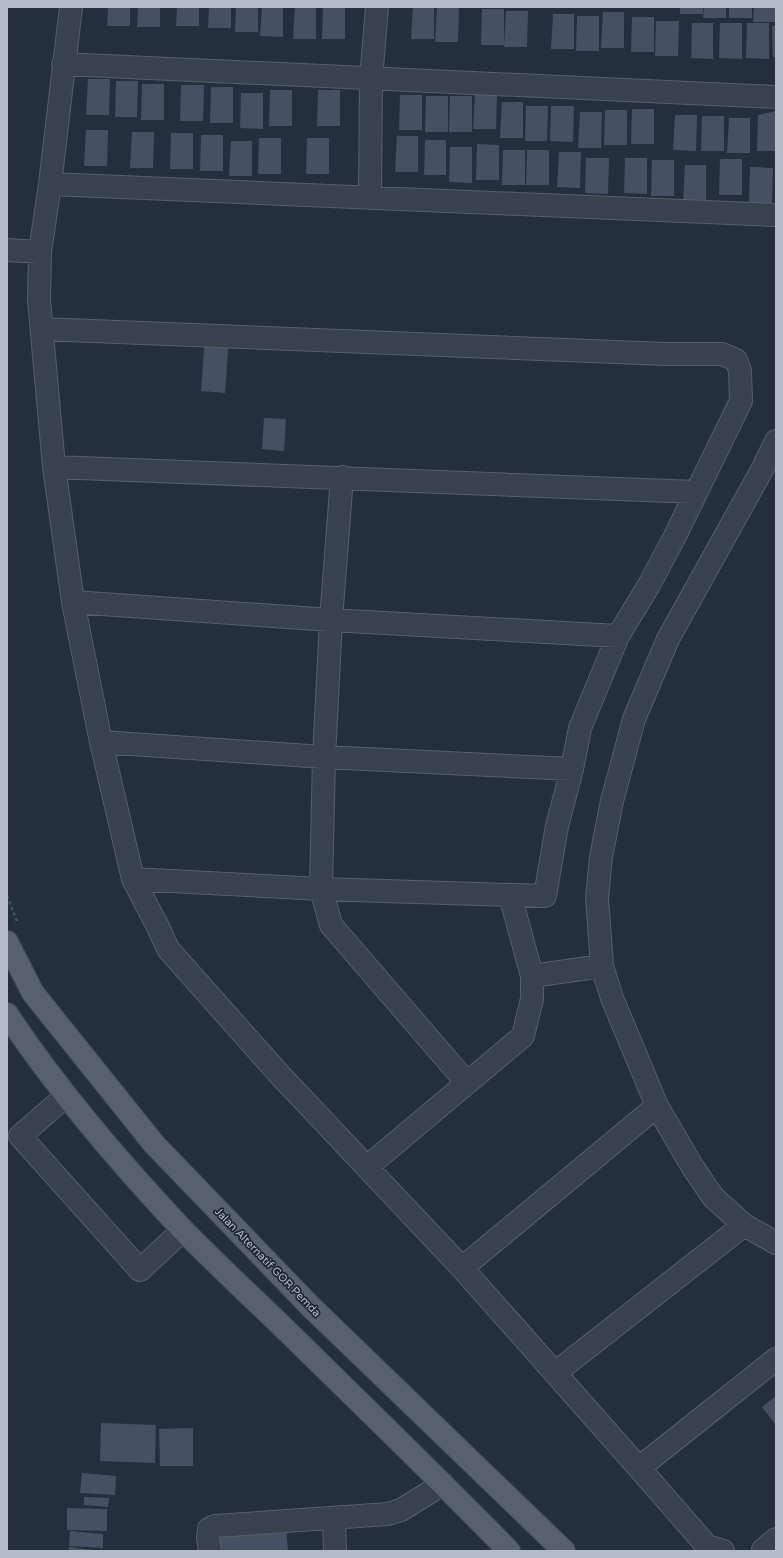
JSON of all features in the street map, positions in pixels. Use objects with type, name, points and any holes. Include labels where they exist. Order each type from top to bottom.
[{"type":"main road","name":"Jalan Alternatif GOR Pemda","points":[[7,942],[32,993],[154,1144],[310,1306],[564,1551]]},
{"type":"main road","points":[[7,1014],[66,1096],[131,1173],[183,1230],[443,1484],[509,1551]]},
{"type":"street","points":[[71,7],[63,64],[50,184],[40,252],[39,300],[54,467],[73,602],[101,742],[133,879],[168,949],[279,1074],[462,1268],[707,1546],[723,1551]]},
{"type":"street","points":[[370,197],[371,79],[377,7]]},
{"type":"street","points":[[63,64],[776,97]]},
{"type":"street","points":[[50,184],[776,215]]},
{"type":"street","points":[[7,250],[40,252]]},
{"type":"street","points":[[42,329],[666,354],[722,354],[736,360],[740,371],[741,401],[676,536],[649,585],[618,636],[580,728],[572,769],[557,826],[545,896],[320,889],[133,879]]},
{"type":"street","points":[[776,441],[763,468],[668,640],[634,719],[612,801],[601,856],[597,898],[602,966],[612,998],[657,1106],[692,1166],[713,1197],[744,1225],[776,1243]]},
{"type":"street","points":[[54,467],[696,492]]},
{"type":"street","points":[[342,478],[331,620],[324,757],[320,889],[331,925],[468,1083]]},
{"type":"street","points":[[73,602],[331,620],[618,636]]},
{"type":"street","points":[[101,742],[324,757],[572,769]]},
{"type":"street","points":[[367,1167],[522,1036],[532,999],[532,976],[510,894]]},
{"type":"street","points":[[532,976],[602,966]]},
{"type":"street","points":[[66,1096],[20,1136],[140,1270],[183,1230]]},
{"type":"street","points":[[462,1268],[657,1106]]},
{"type":"street","points":[[555,1373],[744,1225]]},
{"type":"street","points":[[639,1468],[776,1359]]},
{"type":"street","points":[[210,1551],[208,1533],[209,1529],[215,1526],[388,1514],[401,1510],[443,1484]]},
{"type":"street","points":[[334,1518],[335,1551]]},
{"type":"street","points":[[762,1551],[776,1539]]},
{"type":"street","points":[[762,1551],[776,1549]]},
{"type":"building","points":[[108,7],[130,7],[130,26],[107,26]]},
{"type":"building","points":[[138,7],[160,7],[160,27],[137,27]]},
{"type":"building","points":[[177,7],[199,7],[199,26],[176,26]]},
{"type":"building","points":[[209,7],[231,7],[231,28],[208,28]]},
{"type":"building","points":[[236,7],[258,7],[258,32],[235,32]]},
{"type":"building","points":[[262,7],[283,7],[283,37],[260,36]]},
{"type":"building","points":[[295,7],[316,7],[316,39],[293,39]]},
{"type":"building","points":[[323,7],[345,7],[345,39],[322,39]]},
{"type":"building","points":[[413,7],[434,7],[434,39],[411,39]]},
{"type":"building","points":[[437,7],[459,7],[458,42],[435,42]]},
{"type":"building","points":[[680,7],[703,7],[703,14],[680,14]]},
{"type":"building","points":[[704,7],[726,7],[726,18],[703,18]]},
{"type":"building","points":[[729,7],[752,7],[752,18],[729,18]]},
{"type":"building","points":[[754,7],[776,7],[776,22],[753,22]]},
{"type":"building","points":[[482,9],[504,9],[504,45],[481,45]]},
{"type":"building","points":[[506,11],[528,11],[527,47],[504,47]]},
{"type":"building","points":[[603,12],[624,12],[624,48],[601,48]]},
{"type":"building","points":[[553,14],[574,14],[574,49],[551,49]]},
{"type":"building","points":[[577,16],[599,16],[599,51],[576,51]]},
{"type":"building","points":[[632,17],[654,17],[654,52],[631,52]]},
{"type":"building","points":[[656,21],[679,21],[678,56],[655,56]]},
{"type":"building","points":[[692,23],[713,23],[713,59],[691,58]]},
{"type":"building","points":[[720,23],[742,23],[742,59],[719,58]]},
{"type":"building","points":[[747,23],[769,23],[769,59],[746,58]]},
{"type":"building","points":[[772,26],[776,26],[776,57],[773,57]]},
{"type":"building","points":[[88,79],[110,79],[109,115],[86,115]]},
{"type":"building","points":[[116,81],[138,81],[137,117],[115,117]]},
{"type":"building","points":[[142,84],[164,84],[164,120],[141,120]]},
{"type":"building","points":[[181,85],[204,85],[203,121],[180,121]]},
{"type":"building","points":[[211,87],[233,87],[233,123],[210,123]]},
{"type":"building","points":[[270,90],[292,90],[292,126],[269,126]]},
{"type":"building","points":[[318,90],[340,90],[340,126],[317,126]]},
{"type":"building","points":[[241,93],[263,93],[263,129],[240,128]]},
{"type":"building","points":[[475,94],[497,94],[496,129],[473,129]]},
{"type":"building","points":[[400,95],[422,95],[422,130],[399,130]]},
{"type":"building","points":[[426,96],[448,96],[448,132],[425,132]]},
{"type":"building","points":[[450,96],[472,96],[472,132],[449,132]]},
{"type":"building","points":[[502,102],[523,102],[523,138],[500,138]]},
{"type":"building","points":[[526,106],[548,106],[547,141],[525,141]]},
{"type":"building","points":[[551,106],[574,106],[573,142],[550,141]]},
{"type":"building","points":[[632,109],[654,109],[654,144],[631,144]]},
{"type":"building","points":[[605,110],[627,110],[627,145],[604,145]]},
{"type":"building","points":[[776,111],[776,151],[757,151],[758,115]]},
{"type":"building","points":[[580,112],[602,112],[601,148],[578,148]]},
{"type":"building","points":[[675,115],[697,115],[696,151],[673,150]]},
{"type":"building","points":[[702,116],[724,116],[724,151],[701,151]]},
{"type":"building","points":[[729,118],[750,118],[750,153],[727,153]]},
{"type":"building","points":[[86,130],[108,130],[107,166],[84,166]]},
{"type":"building","points":[[132,132],[154,132],[153,168],[130,168]]},
{"type":"building","points":[[171,133],[193,133],[193,169],[170,169]]},
{"type":"building","points":[[201,135],[223,135],[223,171],[200,171]]},
{"type":"building","points":[[397,136],[418,136],[418,172],[395,172]]},
{"type":"building","points":[[259,138],[281,138],[281,174],[258,174]]},
{"type":"building","points":[[307,138],[329,138],[329,174],[306,174]]},
{"type":"building","points":[[425,140],[446,140],[446,175],[424,175]]},
{"type":"building","points":[[231,141],[252,141],[252,176],[229,176]]},
{"type":"building","points":[[477,144],[499,145],[499,180],[476,180]]},
{"type":"building","points":[[450,147],[472,147],[472,183],[449,182]]},
{"type":"building","points":[[503,150],[525,150],[525,185],[502,185]]},
{"type":"building","points":[[527,150],[549,150],[549,185],[526,185]]},
{"type":"building","points":[[559,152],[581,152],[580,188],[557,187]]},
{"type":"building","points":[[586,158],[609,158],[608,194],[585,193]]},
{"type":"building","points":[[625,158],[647,158],[647,194],[624,193]]},
{"type":"building","points":[[720,159],[742,159],[742,195],[719,195]]},
{"type":"building","points":[[652,160],[674,160],[674,196],[651,196]]},
{"type":"building","points":[[685,165],[706,165],[706,201],[683,201]]},
{"type":"building","points":[[750,167],[773,168],[772,203],[749,203]]},
{"type":"building","points":[[205,336],[229,338],[225,393],[201,391]]},
{"type":"building","points":[[264,418],[286,419],[284,451],[262,449]]},
{"type":"building","points":[[776,1396],[776,1425],[762,1407]]},
{"type":"building","points":[[101,1423],[156,1425],[155,1463],[100,1461]]},
{"type":"building","points":[[193,1428],[193,1466],[160,1466],[159,1429]]},
{"type":"building","points":[[82,1473],[116,1476],[115,1495],[80,1493]]},
{"type":"building","points":[[84,1497],[109,1498],[108,1507],[84,1505]]},
{"type":"building","points":[[67,1508],[107,1509],[107,1531],[67,1530]]},
{"type":"building","points":[[286,1525],[288,1551],[217,1551],[216,1529]]},
{"type":"building","points":[[70,1531],[103,1534],[103,1548],[69,1546]]},
{"type":"building","points":[[69,1547],[93,1550],[93,1551],[68,1551]]}]
